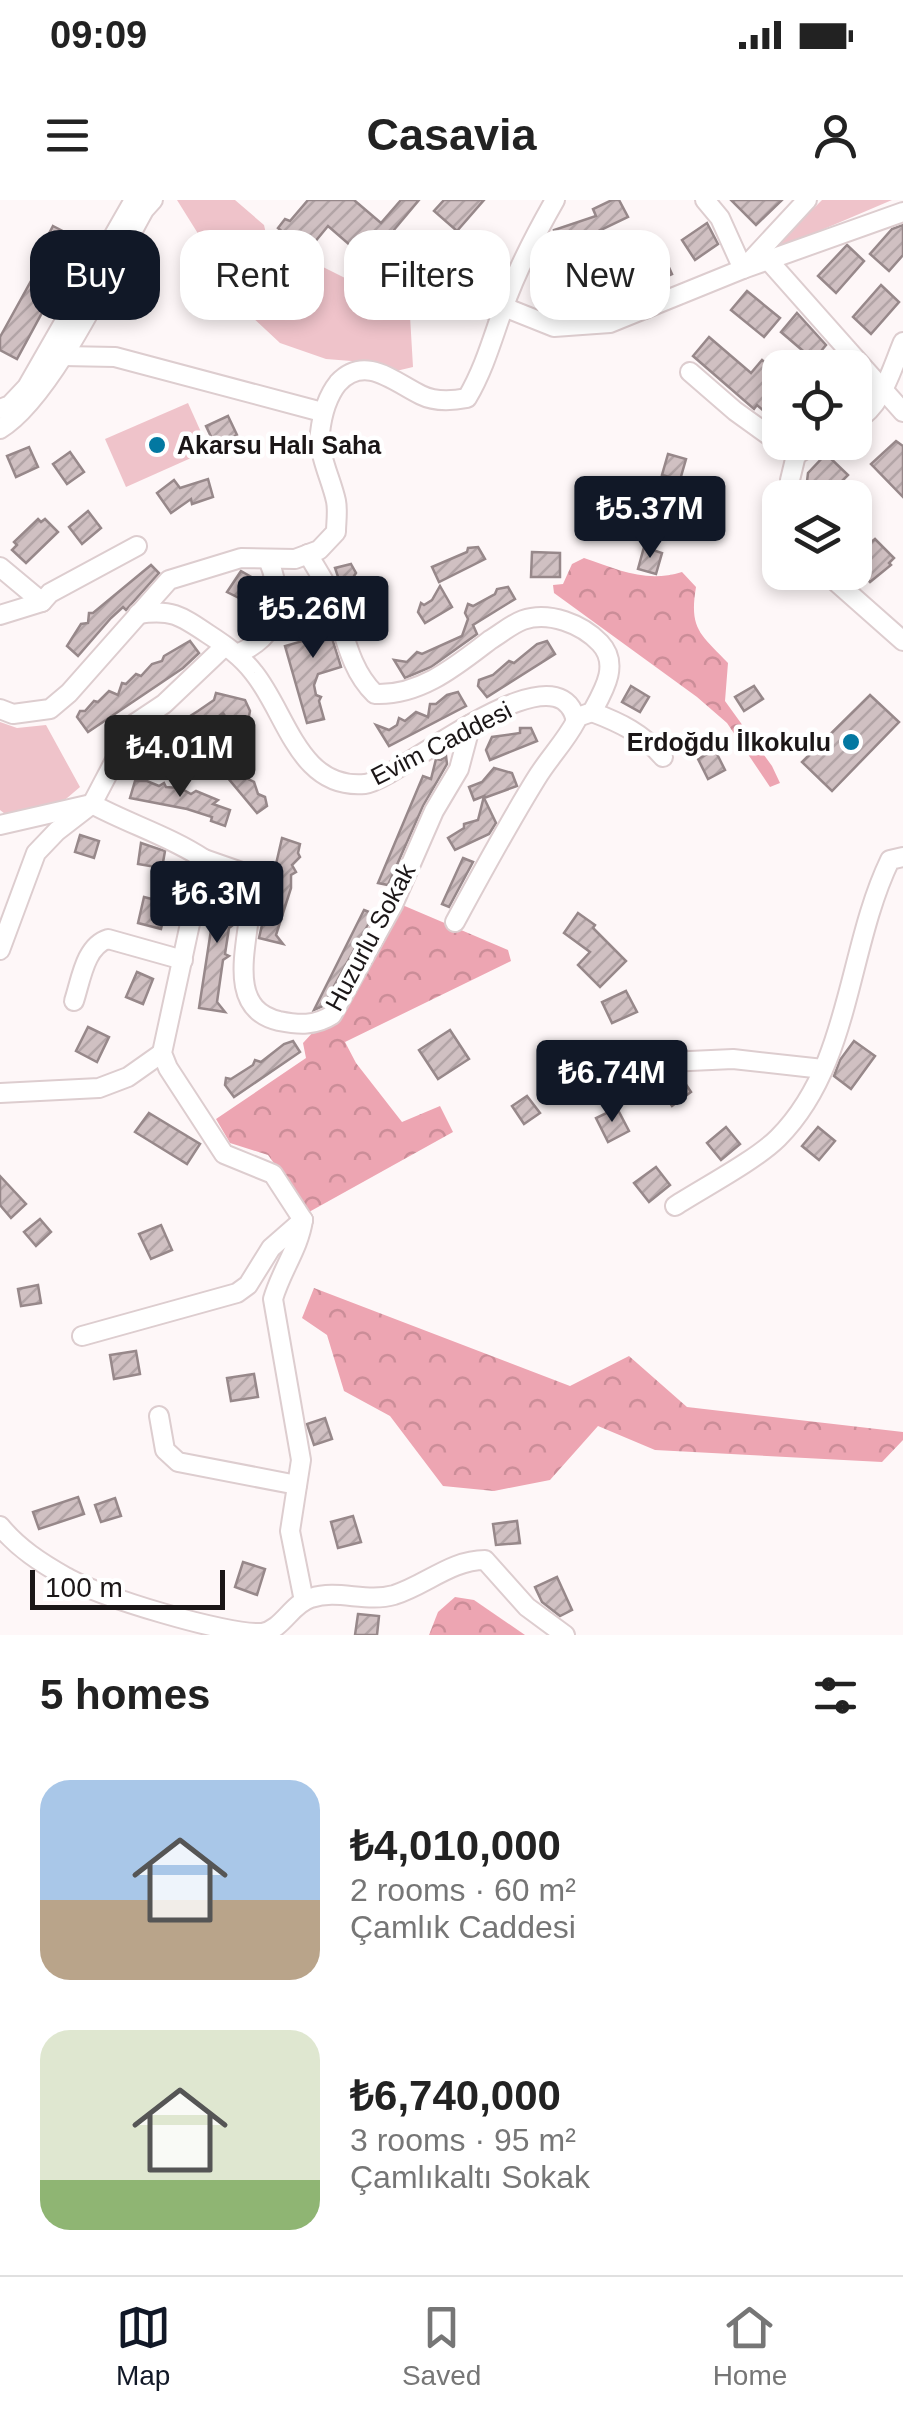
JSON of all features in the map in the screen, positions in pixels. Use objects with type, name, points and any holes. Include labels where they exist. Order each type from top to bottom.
[{"type":"street","points":[[0,409],[10,405],[27,387],[134,200]]},
{"type":"street","points":[[0,429],[34,397],[63,356],[153,200]]},
{"type":"street","points":[[510,292],[554,200]]},
{"type":"street","points":[[706,200],[720,218],[743,269]]},
{"type":"street","points":[[743,269],[807,200]]},
{"type":"street","points":[[510,309],[554,327],[610,323],[743,269],[903,212]]},
{"type":"street","points":[[768,260],[903,412]]},
{"type":"street","points":[[0,709],[12,714],[50,709],[69,693],[169,580],[241,558],[295,558],[319,550],[336,532],[337,504],[320,440],[322,412],[332,390],[346,375],[365,369],[390,377],[425,397],[452,401],[467,398],[483,370],[499,320]]},
{"type":"street","points":[[872,405],[883,390],[903,342]]},
{"type":"street","points":[[63,356],[114,357],[322,412]]},
{"type":"street","points":[[690,372],[762,431]]},
{"type":"street","points":[[4,608],[42,602],[50,592],[136,546]]},
{"type":"street","points":[[308,554],[330,591],[353,662],[364,684],[375,694],[395,695],[414,689],[456,666],[524,619],[560,618],[591,634],[607,650],[611,666],[583,715],[543,768],[509,823],[455,922]]},
{"type":"street","points":[[0,950],[36,853],[92,804],[134,724],[231,650],[258,645],[269,632],[278,585],[268,559]]},
{"type":"street","points":[[0,567],[42,602]]},
{"type":"street","points":[[846,590],[903,640]]},
{"type":"street","name":"Evim Caddesi","points":[[137,614],[176,613],[231,650],[255,674],[311,766],[329,779],[346,784],[370,784],[471,724],[534,698],[556,697],[583,715]]},
{"type":"street","points":[[583,715],[621,723],[646,738],[663,756]]},
{"type":"street","name":"Huzurlu Sokak","points":[[204,859],[250,875],[253,890],[243,979],[249,1005],[260,1016],[294,1024],[319,1023],[332,1015],[393,905],[434,811],[459,769],[471,724]]},
{"type":"street","points":[[0,825],[92,804],[132,826],[174,840],[204,859],[162,1053],[224,1154],[272,1174],[303,1220],[300,1238],[273,1298],[301,1460],[290,1530],[304,1601]]},
{"type":"street","points":[[675,1206],[777,1139],[816,1090],[840,1020],[874,894],[890,860],[903,856]]},
{"type":"street","points":[[74,1000],[91,950],[99,942],[108,939],[183,960]]},
{"type":"street","points":[[0,1093],[99,1088],[128,1077],[162,1053]]},
{"type":"street","points":[[586,1071],[603,1065],[733,1059],[823,1069]]},
{"type":"street","points":[[82,1336],[237,1293],[248,1284],[271,1248],[303,1220]]},
{"type":"street","points":[[159,1416],[165,1450],[178,1462],[297,1485]]},
{"type":"street","points":[[0,1526],[16,1545],[68,1579],[197,1625],[233,1632],[267,1632],[304,1601],[333,1595],[372,1600],[397,1594],[468,1560],[485,1560],[527,1607],[565,1635]]},
{"type":"green space","points":[[584,558],[644,576],[682,572],[696,587],[694,613],[699,630],[728,663],[725,701],[780,783],[770,787],[727,723],[697,697],[554,593],[553,585],[563,584],[572,564]]},
{"type":"green space","points":[[400,904],[508,950],[511,961],[345,1042],[356,1063],[402,1122],[440,1106],[453,1132],[309,1212],[268,1155],[230,1143],[216,1119],[306,1058],[303,1043]]},
{"type":"green space","points":[[314,1288],[570,1386],[629,1356],[687,1407],[903,1432],[903,1440],[882,1462],[655,1450],[598,1426],[550,1480],[494,1491],[443,1486],[390,1416],[344,1391],[327,1335],[302,1318]]},
{"type":"green space","points":[[455,1597],[474,1600],[525,1635],[429,1635],[438,1612]]},
{"type":"shaded area","points":[[177,200],[235,200],[265,230],[196,230]]},
{"type":"shaded area","points":[[822,200],[892,200],[770,252]]},
{"type":"shaded area","points":[[324,268],[344,278],[344,320],[410,320],[413,367],[392,372],[364,362],[326,359],[280,343],[255,320],[324,320]]},
{"type":"shaded area","name":"Akarsu Halı Saha","points":[[188,403],[209,450],[126,487],[105,439]]},
{"type":"shaded area","points":[[0,722],[17,728],[46,725],[80,787],[60,804],[9,817],[0,810]]},
{"type":"building","points":[[308,200],[354,200],[381,223],[401,200],[419,200],[394,230],[344,230],[344,240],[328,226],[324,231],[278,228],[285,219],[290,221]]},
{"type":"building","points":[[444,200],[484,200],[458,230],[434,211]]},
{"type":"building","points":[[619,200],[628,217],[601,230],[554,230],[596,216],[593,209]]},
{"type":"building","points":[[731,200],[782,200],[756,225]]},
{"type":"building","points":[[707,223],[718,244],[695,260],[682,240]]},
{"type":"building","points":[[903,225],[903,255],[889,271],[870,254],[892,229]]},
{"type":"building","points":[[847,245],[864,261],[836,293],[818,276]]},
{"type":"building","points":[[30,283],[30,320],[38,320],[17,359],[0,350],[0,337]]},
{"type":"building","points":[[881,285],[899,302],[871,334],[853,317]]},
{"type":"building","points":[[747,291],[780,318],[764,337],[731,310]]},
{"type":"building","points":[[797,313],[826,345],[822,350],[802,350],[781,332]]},
{"type":"building","points":[[709,337],[751,373],[762,360],[762,409],[757,405],[754,409],[693,356]]},
{"type":"building","points":[[228,416],[237,435],[215,445],[206,426]]},
{"type":"building","points":[[896,441],[903,446],[903,497],[871,464]]},
{"type":"building","points":[[29,447],[38,467],[16,477],[7,456]]},
{"type":"building","points":[[70,452],[84,472],[67,484],[53,464]]},
{"type":"building","points":[[668,454],[686,459],[680,480],[662,475]]},
{"type":"building","points":[[820,460],[832,460],[848,475],[843,480],[807,480],[808,473]]},
{"type":"building","points":[[208,479],[213,497],[192,504],[191,499],[171,513],[157,493],[174,480],[180,488]]},
{"type":"building","points":[[88,511],[101,528],[82,544],[69,527]]},
{"type":"building","points":[[38,519],[45,519],[58,532],[26,563],[12,550],[17,545],[14,542]]},
{"type":"building","points":[[875,539],[894,558],[872,580]]},
{"type":"building","points":[[478,547],[485,559],[439,582],[432,567],[467,552],[468,548]]},
{"type":"building","points":[[644,547],[662,553],[656,574],[638,569]]},
{"type":"building","points":[[532,552],[560,553],[560,577],[531,577]]},
{"type":"building","points":[[351,564],[363,612],[351,615],[335,568]]},
{"type":"building","points":[[151,565],[159,573],[126,610],[123,607],[111,618],[78,656],[67,646],[81,624],[88,623],[89,613]]},
{"type":"building","points":[[241,571],[260,582],[247,602],[227,592]]},
{"type":"building","points":[[440,586],[452,607],[425,623],[418,612],[421,603],[432,600]]},
{"type":"building","points":[[508,587],[515,599],[473,625],[477,634],[431,667],[405,678],[394,660],[407,662],[417,652],[422,654],[462,636],[468,604],[473,606],[497,589]]},
{"type":"building","points":[[321,603],[341,667],[318,674],[314,685],[316,695],[321,697],[324,719],[307,723],[285,646],[313,638],[305,607]]},
{"type":"building","points":[[190,641],[199,653],[183,668],[88,732],[77,717],[80,711],[109,691],[118,695],[122,683],[126,684],[136,674],[141,676],[152,664]]},
{"type":"building","points":[[547,641],[555,654],[487,697],[478,686],[479,680]]},
{"type":"building","points":[[631,686],[649,697],[640,712],[622,702]]},
{"type":"building","points":[[754,686],[763,699],[744,711],[735,697]]},
{"type":"building","points":[[458,692],[466,706],[389,746],[376,725],[389,730],[399,718],[405,721],[416,712],[428,717],[430,704]]},
{"type":"building","points":[[216,693],[245,700],[252,726],[252,755],[223,713],[198,732],[238,746],[234,761],[245,769],[242,776],[254,782],[258,794],[265,797],[267,806],[257,813],[182,723],[188,738],[160,757],[151,745],[152,737],[214,700]]},
{"type":"building","name":"Erdoğdu İlkokulu","points":[[870,695],[899,722],[832,791],[802,762]]},
{"type":"building","points":[[520,728],[531,728],[537,741],[490,760],[486,750],[492,737],[520,733]]},
{"type":"building","points":[[715,750],[725,770],[708,779],[698,759]]},
{"type":"building","points":[[446,756],[447,764],[423,806],[388,885],[378,883],[423,776],[431,779],[436,759]]},
{"type":"building","points":[[494,768],[512,773],[517,786],[484,798],[496,823],[489,834],[455,850],[448,838],[464,828],[464,824],[478,820],[484,796],[474,800],[469,787],[482,782]]},
{"type":"building","points":[[135,781],[159,786],[164,783],[166,787],[191,794],[196,791],[218,800],[213,804],[230,810],[225,826],[187,809],[130,798]]},
{"type":"building","points":[[80,835],[99,841],[94,858],[75,852]]},
{"type":"building","points":[[282,838],[300,844],[300,857],[292,865],[296,872],[291,875],[291,888],[276,935],[283,944],[259,938]]},
{"type":"building","points":[[141,843],[165,851],[162,868],[138,864]]},
{"type":"building","points":[[463,858],[473,862],[449,907],[442,904]]},
{"type":"building","points":[[219,878],[236,884],[229,922],[233,925],[229,928],[225,954],[229,956],[223,960],[217,1002],[225,1012],[199,1008]]},
{"type":"building","points":[[144,897],[167,903],[161,929],[138,923]]},
{"type":"building","points":[[364,910],[374,914],[323,1006],[314,1010]]},
{"type":"building","points":[[578,913],[595,925],[593,928],[626,961],[600,987],[578,965],[590,952],[564,933]]},
{"type":"building","points":[[137,972],[153,979],[143,1004],[126,997]]},
{"type":"building","points":[[626,991],[637,1012],[612,1023],[602,1002]]},
{"type":"building","points":[[88,1027],[109,1037],[97,1062],[76,1051]]},
{"type":"building","points":[[450,1030],[469,1059],[438,1079],[419,1050]]},
{"type":"building","points":[[293,1041],[300,1052],[234,1097],[225,1085],[226,1078],[231,1079],[255,1060],[261,1062]]},
{"type":"building","points":[[854,1041],[875,1056],[851,1089],[834,1076]]},
{"type":"building","points":[[670,1074],[679,1074],[691,1092],[672,1106],[657,1084]]},
{"type":"building","points":[[527,1096],[540,1113],[524,1124],[512,1106]]},
{"type":"building","points":[[617,1108],[629,1131],[608,1142],[596,1118]]},
{"type":"building","points":[[149,1113],[200,1144],[187,1164],[135,1132]]},
{"type":"building","points":[[726,1127],[740,1144],[721,1160],[707,1143]]},
{"type":"building","points":[[818,1127],[835,1141],[819,1160],[802,1146]]},
{"type":"building","points":[[656,1167],[670,1185],[649,1202],[634,1183]]},
{"type":"building","points":[[0,1176],[26,1204],[11,1218],[0,1205]]},
{"type":"building","points":[[40,1219],[51,1232],[36,1246],[24,1232]]},
{"type":"building","points":[[161,1225],[172,1250],[151,1259],[139,1234]]},
{"type":"building","points":[[38,1285],[41,1303],[21,1306],[18,1289]]},
{"type":"building","points":[[136,1351],[140,1374],[114,1379],[110,1355]]},
{"type":"building","points":[[254,1374],[258,1397],[231,1401],[227,1378]]},
{"type":"building","points":[[325,1418],[332,1439],[314,1445],[307,1424]]},
{"type":"building","points":[[78,1497],[84,1514],[39,1529],[33,1512]]},
{"type":"building","points":[[115,1498],[121,1516],[101,1522],[95,1505]]},
{"type":"building","points":[[353,1516],[361,1542],[338,1548],[331,1522]]},
{"type":"building","points":[[517,1521],[520,1543],[496,1545],[493,1524]]},
{"type":"building","points":[[243,1562],[265,1569],[257,1595],[235,1587]]},
{"type":"building","points":[[557,1577],[572,1610],[560,1616],[542,1602],[535,1587]]},
{"type":"building","points":[[358,1614],[379,1616],[377,1635],[355,1635]]},
{"type":"place","name":"Akarsu Halı Saha","points":[[157,445]]},
{"type":"place","name":"Erdoğdu İlkokulu","points":[[851,742]]}]
